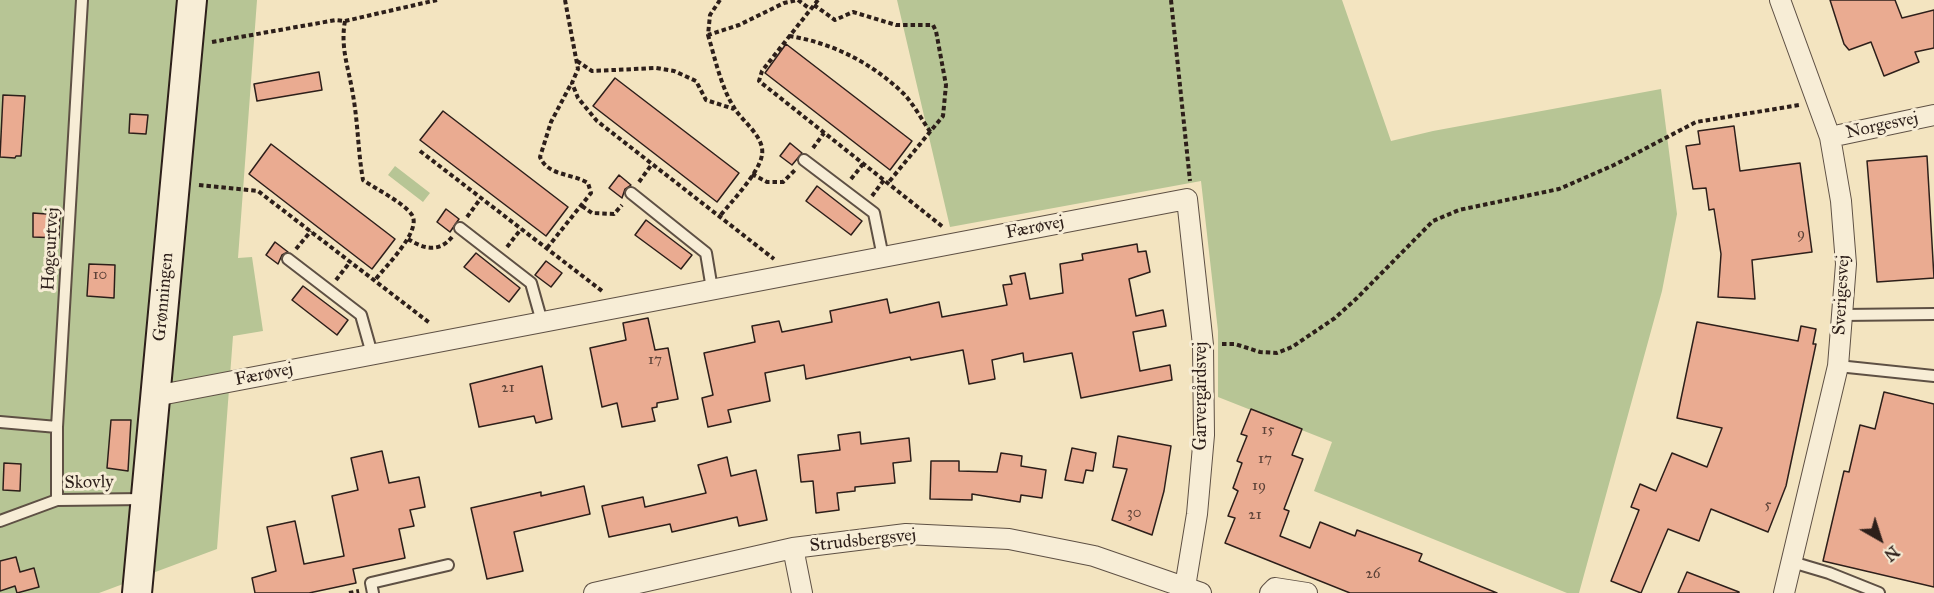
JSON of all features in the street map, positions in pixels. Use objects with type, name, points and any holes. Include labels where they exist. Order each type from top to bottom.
[{"type":"main road","name":"Grønningen","points":[[137,593],[192,0]]},
{"type":"street","name":"Sverigesvej","points":[[1780,0],[1830,137],[1841,201],[1845,264],[1838,366],[1784,593]]},
{"type":"street","name":"Norgesvej","points":[[1830,137],[1934,114]]},
{"type":"street","name":"Færøvej","points":[[155,396],[1187,199]]},
{"type":"street","name":"Garvergårdsvej","points":[[1187,199],[1203,345],[1204,435],[1190,591]]},
{"type":"street","name":"Strudsbergsvej","points":[[594,593],[793,548],[906,534],[1009,539],[1094,555],[1190,591]]},
{"type":"street","points":[[793,548],[802,593]]},
{"type":"street","points":[[1270,593],[1275,588],[1307,593]]},
{"type":"lane","name":"Høgeurtvej","points":[[57,500],[57,427],[82,0]]},
{"type":"lane","points":[[804,160],[874,213],[883,257]]},
{"type":"lane","points":[[631,193],[706,253],[712,289]]},
{"type":"lane","points":[[460,228],[531,283],[542,322]]},
{"type":"lane","points":[[288,259],[361,315],[372,354]]},
{"type":"lane","points":[[1842,315],[1934,314]]},
{"type":"lane","points":[[1838,366],[1934,376]]},
{"type":"lane","points":[[0,423],[57,427]]},
{"type":"lane","name":"Skovly","points":[[0,521],[57,500],[145,499]]},
{"type":"lane","points":[[1792,562],[1829,573],[1879,593]]},
{"type":"lane","points":[[373,593],[370,583],[448,565]]},
{"type":"path","points":[[188,46],[336,20],[345,21],[437,0]]},
{"type":"path","points":[[547,249],[591,193],[588,183],[554,172],[544,166],[540,157],[551,122],[578,69],[565,0]]},
{"type":"path","points":[[720,0],[710,15],[708,35],[735,109],[752,129],[761,146],[762,155],[752,174],[720,216]]},
{"type":"path","points":[[708,35],[739,25],[784,3],[798,0],[810,9]]},
{"type":"path","points":[[818,0],[762,71],[758,77],[761,85],[888,183],[959,242]]},
{"type":"path","points":[[1171,0],[1190,181],[1187,199]]},
{"type":"path","points":[[814,5],[835,20],[854,12],[896,25],[933,25],[940,44],[946,85],[943,116],[888,183]]},
{"type":"path","points":[[345,21],[342,40],[353,95],[356,141],[363,180],[414,216],[415,227],[408,239],[375,280]]},
{"type":"path","points":[[789,36],[807,39],[856,56],[904,95],[931,133]]},
{"type":"path","points":[[577,60],[592,71],[656,68],[674,71],[696,81],[706,100],[735,109]]},
{"type":"path","points":[[572,83],[578,98],[597,121],[775,260],[777,277]]},
{"type":"path","points":[[1203,345],[1235,344],[1260,352],[1278,353],[1292,347],[1335,318],[1433,221],[1459,210],[1559,189],[1614,165],[1696,122],[1818,101]]},
{"type":"path","points":[[420,151],[604,292],[607,310]]},
{"type":"path","points":[[752,174],[767,182],[783,182],[804,160]]},
{"type":"path","points":[[582,206],[592,213],[614,214],[652,164]]},
{"type":"path","points":[[175,182],[258,191],[431,325],[435,342]]},
{"type":"path","points":[[499,258],[521,229]]},
{"type":"path","points":[[288,259],[311,231]]},
{"type":"path","points":[[328,290],[350,262]]},
{"type":"green space","points":[[0,0],[257,0],[238,258],[252,257],[263,331],[233,336],[217,549],[99,593],[0,593]]},
{"type":"green space","points":[[897,0],[1342,0],[1391,141],[1433,131],[1661,89],[1677,214],[1662,291],[1579,593],[1567,593],[1314,491],[1332,442],[1218,397],[1218,331],[1201,181],[950,227]]},
{"type":"green space","points":[[395,166],[430,193],[423,202],[388,175]]},
{"type":"building","points":[[1830,0],[1895,0],[1902,18],[1934,10],[1934,48],[1915,52],[1919,62],[1884,76],[1871,42],[1849,50],[1844,44]]},
{"type":"building","points":[[786,44],[912,141],[890,170],[765,73]]},
{"type":"building","points":[[319,72],[322,90],[257,101],[254,84]]},
{"type":"building","points":[[615,78],[739,173],[717,202],[593,106]]},
{"type":"building","points":[[3,95],[25,96],[21,156],[15,158],[0,157]]},
{"type":"building","points":[[443,111],[568,207],[546,236],[420,140]]},
{"type":"building","points":[[130,114],[148,115],[146,134],[129,133]]},
{"type":"building","points":[[1734,126],[1740,171],[1800,163],[1812,252],[1752,260],[1755,299],[1718,297],[1721,254],[1714,209],[1709,210],[1706,188],[1693,189],[1686,146],[1700,144],[1698,131]]},
{"type":"building","points":[[790,143],[802,153],[792,165],[780,156]]},
{"type":"building","points":[[271,144],[395,239],[372,269],[249,174]]},
{"type":"building","points":[[1927,156],[1934,278],[1877,282],[1867,161]]},
{"type":"building","points":[[619,175],[631,185],[625,189],[622,198],[609,188]]},
{"type":"building","points":[[817,186],[862,221],[851,235],[806,201]]},
{"type":"building","points":[[446,209],[459,219],[450,232],[437,222]]},
{"type":"building","points":[[33,213],[60,215],[59,238],[33,237]]},
{"type":"building","points":[[646,220],[692,255],[681,269],[635,235]]},
{"type":"building","points":[[275,242],[288,252],[282,255],[278,264],[266,255]]},
{"type":"building","points":[[1137,244],[1138,252],[1146,251],[1150,272],[1129,279],[1136,316],[1163,310],[1166,326],[1133,332],[1140,371],[1170,365],[1172,380],[1081,398],[1072,353],[1024,362],[1023,353],[992,360],[995,379],[969,384],[963,350],[911,360],[910,357],[806,379],[804,365],[765,373],[770,401],[728,410],[731,422],[708,427],[702,398],[713,395],[704,353],[755,342],[752,326],[779,321],[782,332],[832,322],[830,311],[887,299],[890,313],[939,302],[942,317],[1007,305],[1003,285],[1012,284],[1010,276],[1025,273],[1030,299],[1063,293],[1060,264],[1083,260],[1082,254]]},
{"type":"building","points":[[476,253],[520,288],[509,302],[464,267]]},
{"type":"building","points":[[546,261],[562,273],[551,287],[535,275]]},
{"type":"building","points":[[89,264],[115,265],[114,298],[87,296]]},
{"type":"building","points":[[303,286],[348,320],[337,335],[292,300]]},
{"type":"building","points":[[648,318],[655,350],[668,348],[678,399],[657,403],[657,407],[652,408],[655,421],[622,427],[617,403],[602,407],[590,348],[626,340],[623,323]]},
{"type":"building","points":[[1697,322],[1798,341],[1801,326],[1816,329],[1813,344],[1816,344],[1786,486],[1768,532],[1711,509],[1699,541],[1668,529],[1641,593],[1611,581],[1639,510],[1631,507],[1640,484],[1656,491],[1672,453],[1707,467],[1722,428],[1677,418]]},
{"type":"building","points":[[542,366],[552,419],[536,423],[534,416],[479,427],[470,384]]},
{"type":"building","points":[[1884,392],[1934,404],[1934,587],[1823,561],[1844,471],[1849,472],[1860,425],[1875,429]]},
{"type":"building","points":[[1251,409],[1302,429],[1292,455],[1303,459],[1284,509],[1289,511],[1280,536],[1310,548],[1320,522],[1355,536],[1357,530],[1422,554],[1419,561],[1497,593],[1350,593],[1225,543],[1235,518],[1228,516],[1238,491],[1233,488],[1242,463],[1237,461],[1247,436],[1241,434]]},
{"type":"building","points":[[111,420],[131,420],[128,471],[107,468]]},
{"type":"building","points":[[860,432],[861,444],[909,438],[911,461],[893,463],[895,483],[855,487],[855,491],[837,493],[839,510],[816,513],[813,481],[801,482],[798,455],[840,450],[838,435]]},
{"type":"building","points":[[1118,436],[1171,446],[1164,491],[1152,535],[1112,520],[1127,469],[1113,467]]},
{"type":"building","points":[[1072,448],[1096,453],[1093,471],[1086,470],[1083,483],[1065,480]]},
{"type":"building","points":[[382,451],[389,483],[419,477],[425,507],[410,510],[414,526],[399,529],[405,558],[353,569],[356,583],[309,593],[255,593],[252,578],[276,571],[267,527],[295,521],[304,564],[344,556],[332,496],[358,490],[351,458]]},
{"type":"building","points":[[1001,453],[1022,456],[1021,466],[1046,470],[1042,498],[1021,495],[1020,502],[972,494],[972,500],[930,499],[931,461],[959,461],[959,471],[997,472]]},
{"type":"building","points":[[727,457],[731,476],[756,470],[767,520],[739,526],[737,517],[672,532],[670,524],[609,537],[602,506],[643,497],[645,507],[706,493],[698,465]]},
{"type":"building","points":[[4,463],[21,464],[20,491],[3,490]]},
{"type":"building","points":[[584,486],[590,514],[514,532],[523,571],[487,579],[471,508],[541,492],[541,496]]},
{"type":"building","points":[[16,557],[20,572],[34,568],[39,587],[17,593],[15,586],[0,591],[0,561]]},
{"type":"building","points":[[1687,572],[1739,592],[1739,593],[1678,593]]}]
